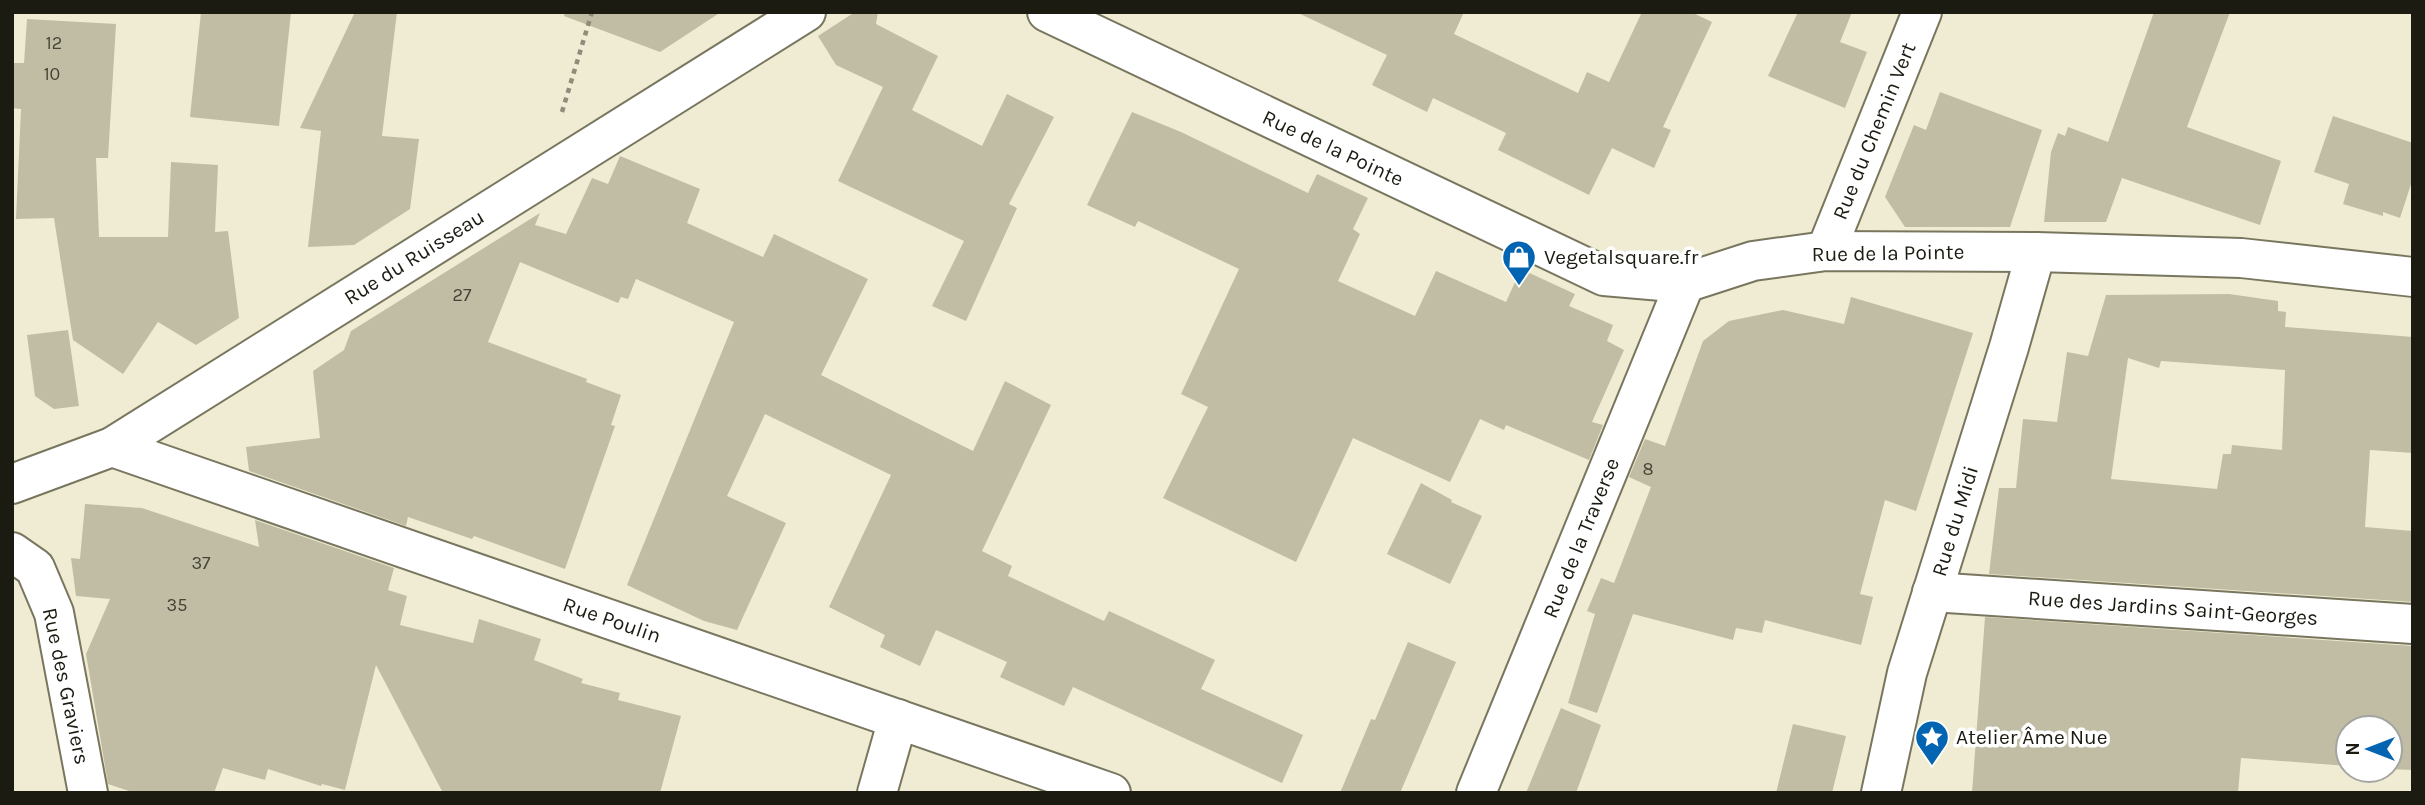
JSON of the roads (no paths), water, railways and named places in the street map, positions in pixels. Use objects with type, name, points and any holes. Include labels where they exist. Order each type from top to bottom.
[{"type":"street","name":"Rue du Ruisseau","points":[[12,484],[112,447],[806,12]]},
{"type":"street","name":"Rue de la Pointe","points":[[1047,12],[1604,276],[1685,283],[1753,261],[1826,250],[2241,258],[2413,277]]},
{"type":"street","name":"Rue du Chemin Vert","points":[[1826,250],[1922,12]]},
{"type":"street","name":"Rue du Midi","points":[[1881,793],[1907,673],[2036,252]]},
{"type":"street","name":"Rue de la Traverse","points":[[1476,793],[1685,283]]},
{"type":"street","name":"Rue Poulin","points":[[112,447],[1111,793]]},
{"type":"street","name":"Rue des Graviers","points":[[12,552],[35,568],[54,613],[88,793]]},
{"type":"street","name":"Rue des Jardins Saint-Georges","points":[[1932,592],[2413,624]]},
{"type":"street","points":[[877,793],[898,719]]},
{"type":"place","name":"Vegetalsquare.fr","points":[[1519,287]]},
{"type":"place","name":"Atelier Âme Nue","points":[[1932,767]]}]
